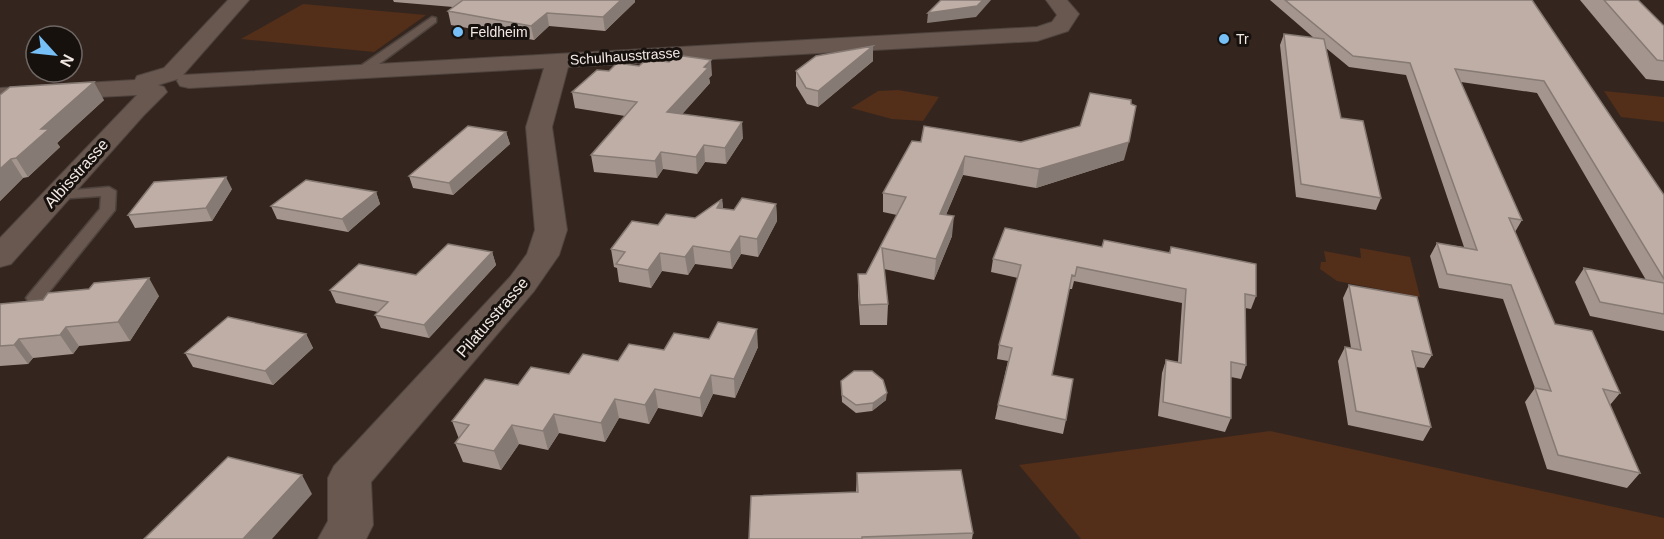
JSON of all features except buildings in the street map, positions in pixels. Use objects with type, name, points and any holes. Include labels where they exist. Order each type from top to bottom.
[{"type":"street","name":"Albisstrasse","points":[[0,257],[239,0]]},
{"type":"street","name":"Schulhausstrasse","points":[[0,95],[363,70],[1037,34],[1060,28],[1066,22],[1068,14],[1056,0]]},
{"type":"street","name":"Pilatusstrasse","points":[[341,539],[351,525],[349,478],[522,284],[543,255],[551,230],[539,127],[558,61]]},
{"type":"lane","points":[[363,70],[432,20]]},
{"type":"lane","points":[[35,298],[107,210],[109,190],[57,195]]},
{"type":"shaded area","points":[[303,4],[426,15],[374,52],[241,39]]},
{"type":"shaded area","points":[[898,90],[939,97],[923,121],[892,119],[851,108],[878,91]]},
{"type":"shaded area","points":[[1604,91],[1664,97],[1664,122],[1621,117]]},
{"type":"shaded area","points":[[1360,248],[1410,257],[1420,297],[1337,281],[1320,269],[1321,262],[1326,262],[1324,251],[1361,258]]},
{"type":"shaded area","points":[[1270,431],[1664,518],[1664,539],[1081,539],[1019,465]]},
{"type":"place","name":"Feldheim","points":[[458,32]]},
{"type":"place","name":"Tr","points":[[1224,39]]}]
